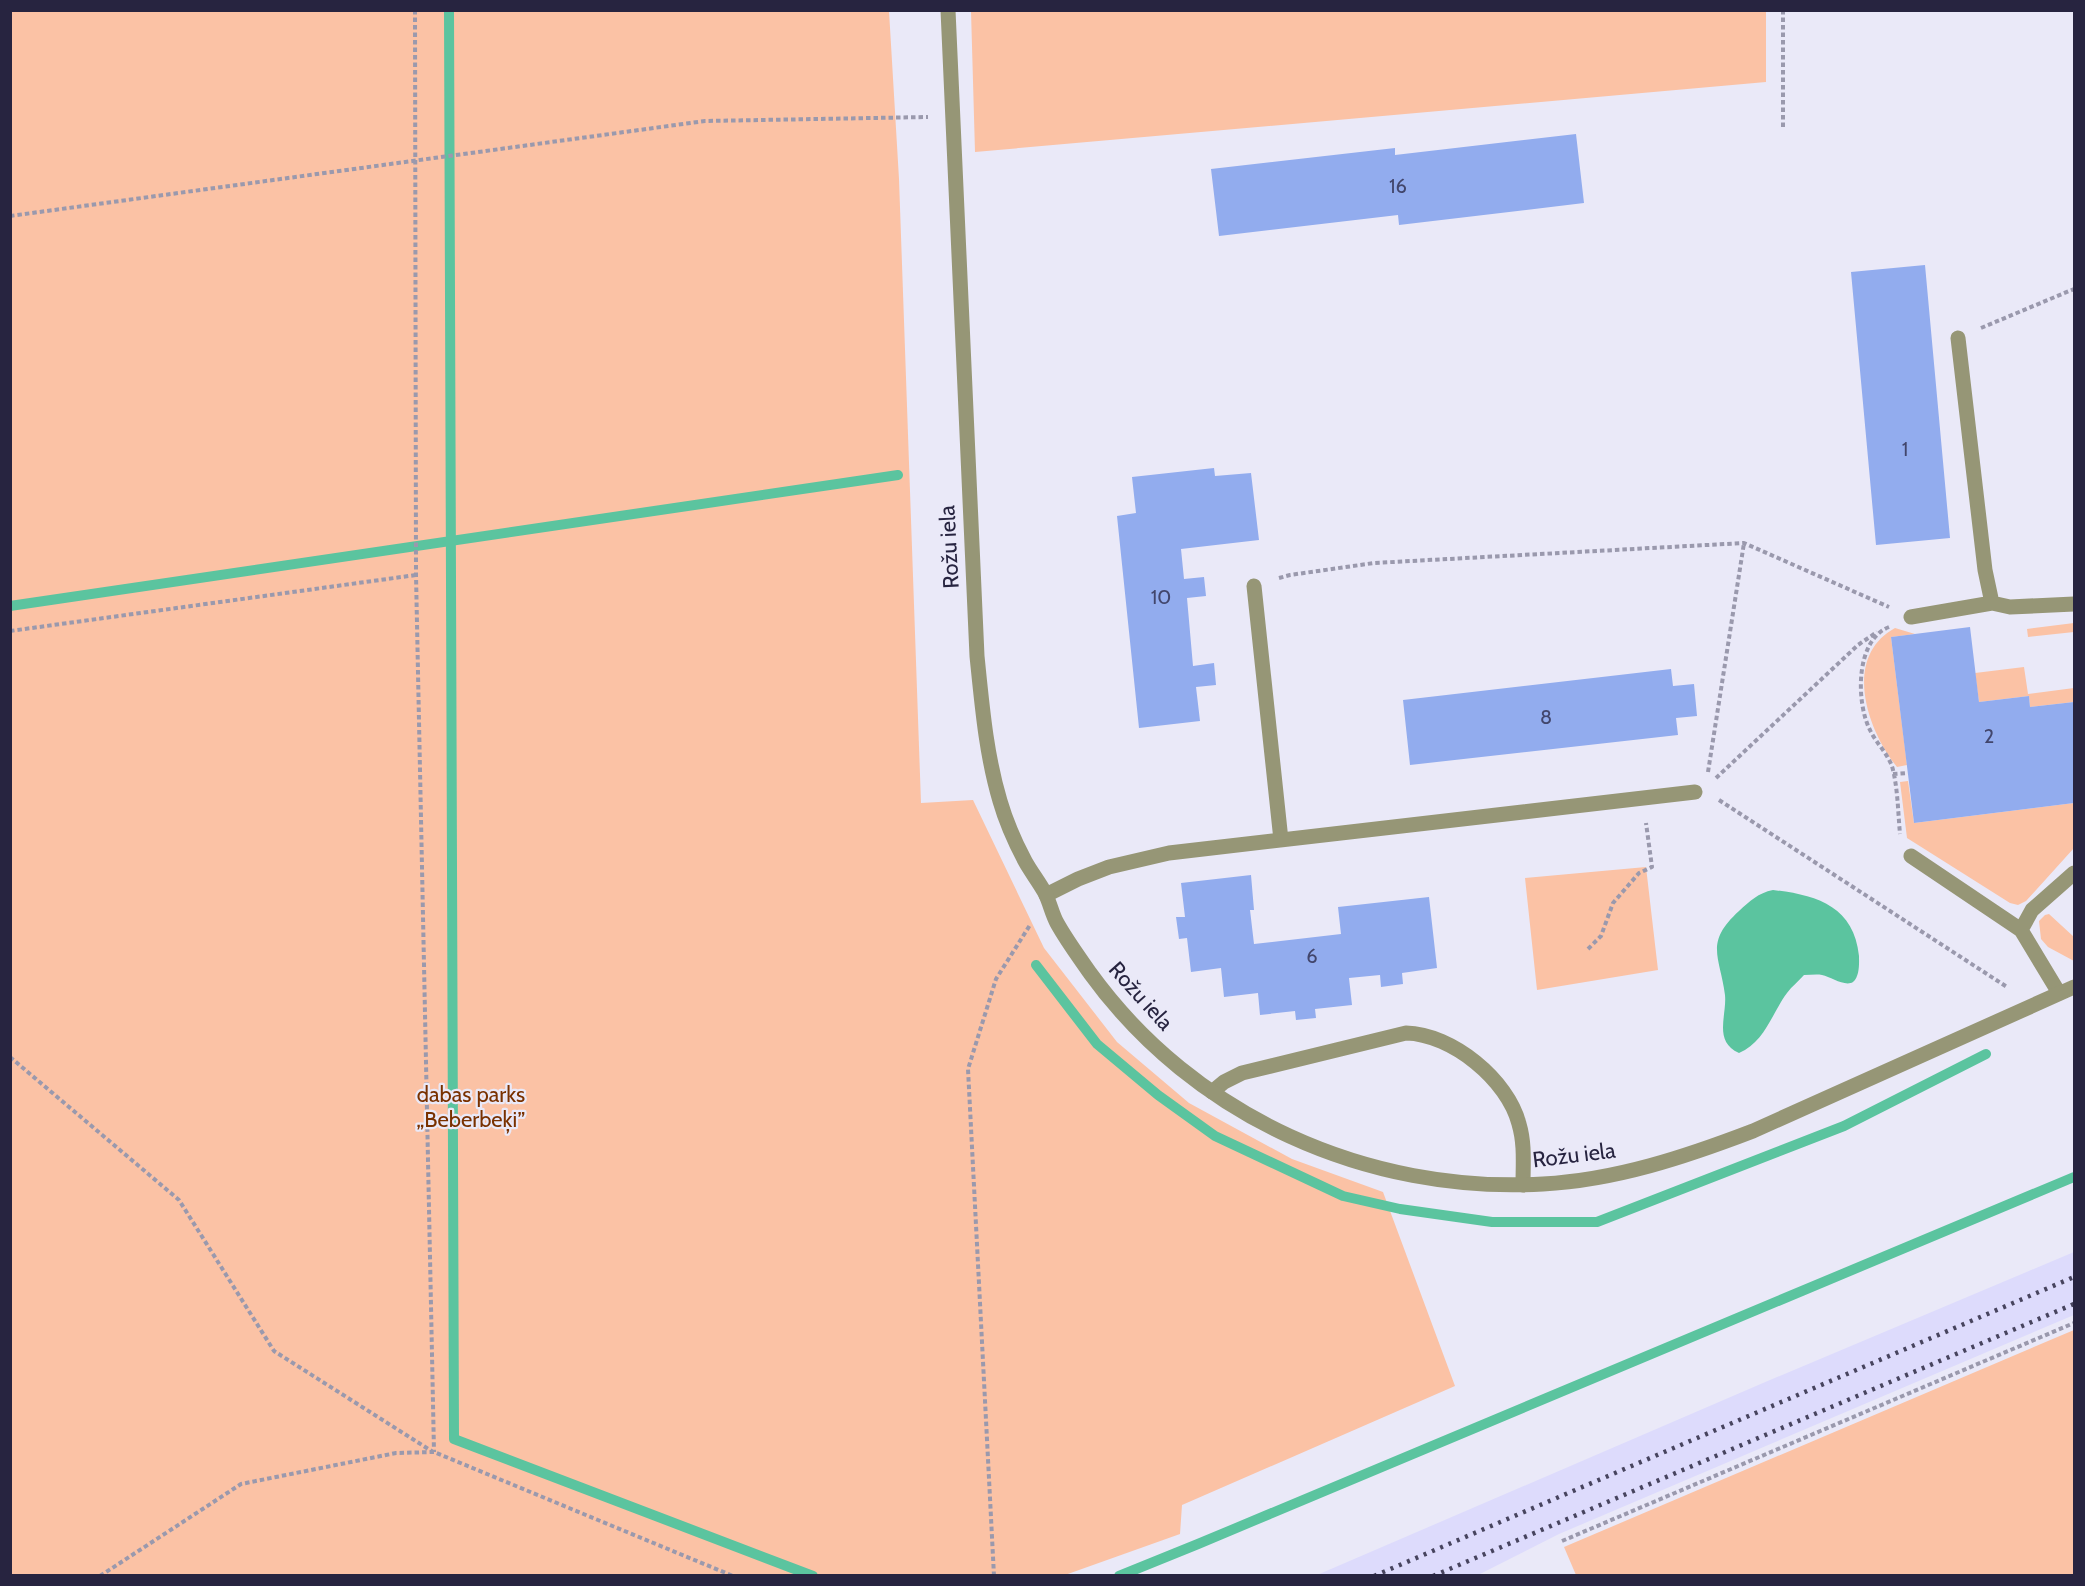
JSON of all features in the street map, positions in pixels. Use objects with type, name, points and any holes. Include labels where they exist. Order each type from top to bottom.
[{"type":"street","name":"Rožu iela","points":[[948,10],[976,645],[982,716],[992,770],[1012,836],[1046,895],[1056,921],[1067,939],[1091,975],[1118,1008],[1171,1060],[1212,1092],[1267,1126],[1295,1140],[1356,1163],[1420,1178],[1487,1185],[1523,1185],[1592,1179],[1653,1166],[1702,1151],[1753,1131],[2074,987]]},
{"type":"street","points":[[1958,338],[1985,570],[1992,603]]},
{"type":"street","points":[[1254,586],[1281,840]]},
{"type":"street","points":[[1911,617],[1992,603],[2010,607],[2040,608],[2074,604]]},
{"type":"street","points":[[1046,895],[1078,879],[1110,867],[1169,853],[1643,798],[1701,788]]},
{"type":"street","points":[[1911,856],[2021,930],[2059,993]]},
{"type":"street","points":[[2021,930],[2032,910],[2074,873]]},
{"type":"street","points":[[1212,1092],[1224,1082],[1242,1073],[1406,1033],[1430,1036],[1458,1050],[1476,1063],[1494,1079],[1511,1103],[1519,1124],[1524,1149],[1523,1185]]},
{"type":"path","points":[[415,10],[416,575],[434,1452]]},
{"type":"path","points":[[1783,10],[1783,130]]},
{"type":"path","points":[[10,216],[705,121],[953,117]]},
{"type":"path","points":[[1958,338],[2074,289]]},
{"type":"path","points":[[1701,788],[1744,543]]},
{"type":"path","points":[[1254,586],[1290,575],[1374,563],[1744,543],[1911,617]]},
{"type":"path","points":[[10,631],[416,575]]},
{"type":"path","points":[[1701,788],[1716,778],[1858,645],[1881,630],[1911,617]]},
{"type":"path","points":[[1881,630],[1867,648],[1861,671],[1860,688],[1869,729],[1893,768],[1901,842],[1911,856]]},
{"type":"path","points":[[1893,774],[1908,773]]},
{"type":"path","points":[[1701,788],[2013,991],[2037,1004]]},
{"type":"path","points":[[1588,949],[1601,936],[1613,903],[1639,873],[1652,867],[1643,798]]},
{"type":"path","points":[[994,1575],[968,1069],[996,979],[1046,895]]},
{"type":"path","points":[[10,1057],[179,1200],[274,1351],[434,1452],[733,1575]]},
{"type":"path","points":[[1562,1541],[2074,1323]]},
{"type":"path","points":[[100,1575],[241,1484],[396,1453],[434,1452]]},
{"type":"shaded area","points":[[1773,890],[1804,895],[1830,906],[1841,914],[1850,925],[1856,939],[1859,956],[1858,973],[1850,983],[1842,983],[1822,975],[1804,975],[1787,993],[1762,1034],[1748,1048],[1739,1053],[1726,1042],[1724,1035],[1725,995],[1718,960],[1718,941],[1728,922],[1739,911],[1759,895]]},
{"type":"shaded area","points":[[2074,1252],[2074,1315],[1559,1534],[1478,1575],[1317,1575],[1763,1383]]},
{"type":"green space","name":"dabas parks „Beberbeķi”","points":[[11,10],[889,11],[899,179],[921,803],[973,800],[1044,948],[1117,1042],[1189,1103],[1292,1159],[1383,1192],[1455,1386],[1182,1505],[1180,1534],[1065,1575],[11,1575]]},
{"type":"green space","points":[[971,11],[1766,11],[1766,82],[975,152]]},
{"type":"green space","points":[[2074,623],[2074,632],[2028,637],[2027,629]]},
{"type":"green space","points":[[1895,628],[1915,634],[1891,637],[1907,765],[1897,767],[1886,752],[1869,714],[1864,675],[1869,657],[1879,641]]},
{"type":"green space","points":[[2024,667],[2028,694],[2074,688],[2074,702],[2030,707],[2029,696],[1979,702],[1975,673]]},
{"type":"green space","points":[[1908,781],[1914,823],[2074,803],[2074,848],[2026,901],[2018,905],[2010,903],[1907,838],[1900,782]]},
{"type":"green space","points":[[1646,867],[1658,970],[1537,990],[1525,878]]},
{"type":"green space","points":[[2049,914],[2074,937],[2074,961],[2048,947],[2041,939],[2039,921]]},
{"type":"green space","points":[[2074,1330],[2074,1575],[1576,1575],[1564,1547]]},
{"type":"building","points":[[1576,134],[1584,203],[1399,225],[1398,215],[1219,236],[1211,169],[1395,148],[1395,155]]},
{"type":"building","points":[[1925,265],[1950,538],[1876,545],[1851,272]]},
{"type":"building","points":[[1214,468],[1215,476],[1251,473],[1259,540],[1181,549],[1184,579],[1204,577],[1206,596],[1187,598],[1193,666],[1214,663],[1216,685],[1196,687],[1200,721],[1139,728],[1117,516],[1136,513],[1132,477]]},
{"type":"building","points":[[1970,627],[1979,702],[2029,696],[2030,707],[2074,702],[2074,803],[1914,823],[1891,637]]},
{"type":"building","points":[[1671,669],[1673,686],[1694,684],[1697,716],[1676,718],[1678,735],[1410,765],[1403,700]]},
{"type":"building","points":[[1251,875],[1254,910],[1250,910],[1254,944],[1341,934],[1338,907],[1429,897],[1437,968],[1402,973],[1403,984],[1381,987],[1380,975],[1349,978],[1352,1005],[1315,1009],[1316,1018],[1296,1020],[1295,1011],[1260,1015],[1258,993],[1224,997],[1221,968],[1191,972],[1187,938],[1179,939],[1176,917],[1185,917],[1181,883]]},
{"type":"waterway","points":[[449,10],[454,1439],[813,1576]]},
{"type":"waterway","points":[[10,606],[898,475]]},
{"type":"waterway","points":[[1036,965],[1097,1044],[1158,1095],[1215,1136],[1343,1196],[1400,1209],[1492,1222],[1597,1222],[1844,1126],[1986,1054]]},
{"type":"waterway","points":[[1119,1576],[2074,1177]]},
{"type":"railway","points":[[1374,1576],[2074,1277]]},
{"type":"railway","points":[[1433,1576],[2074,1304]]}]
